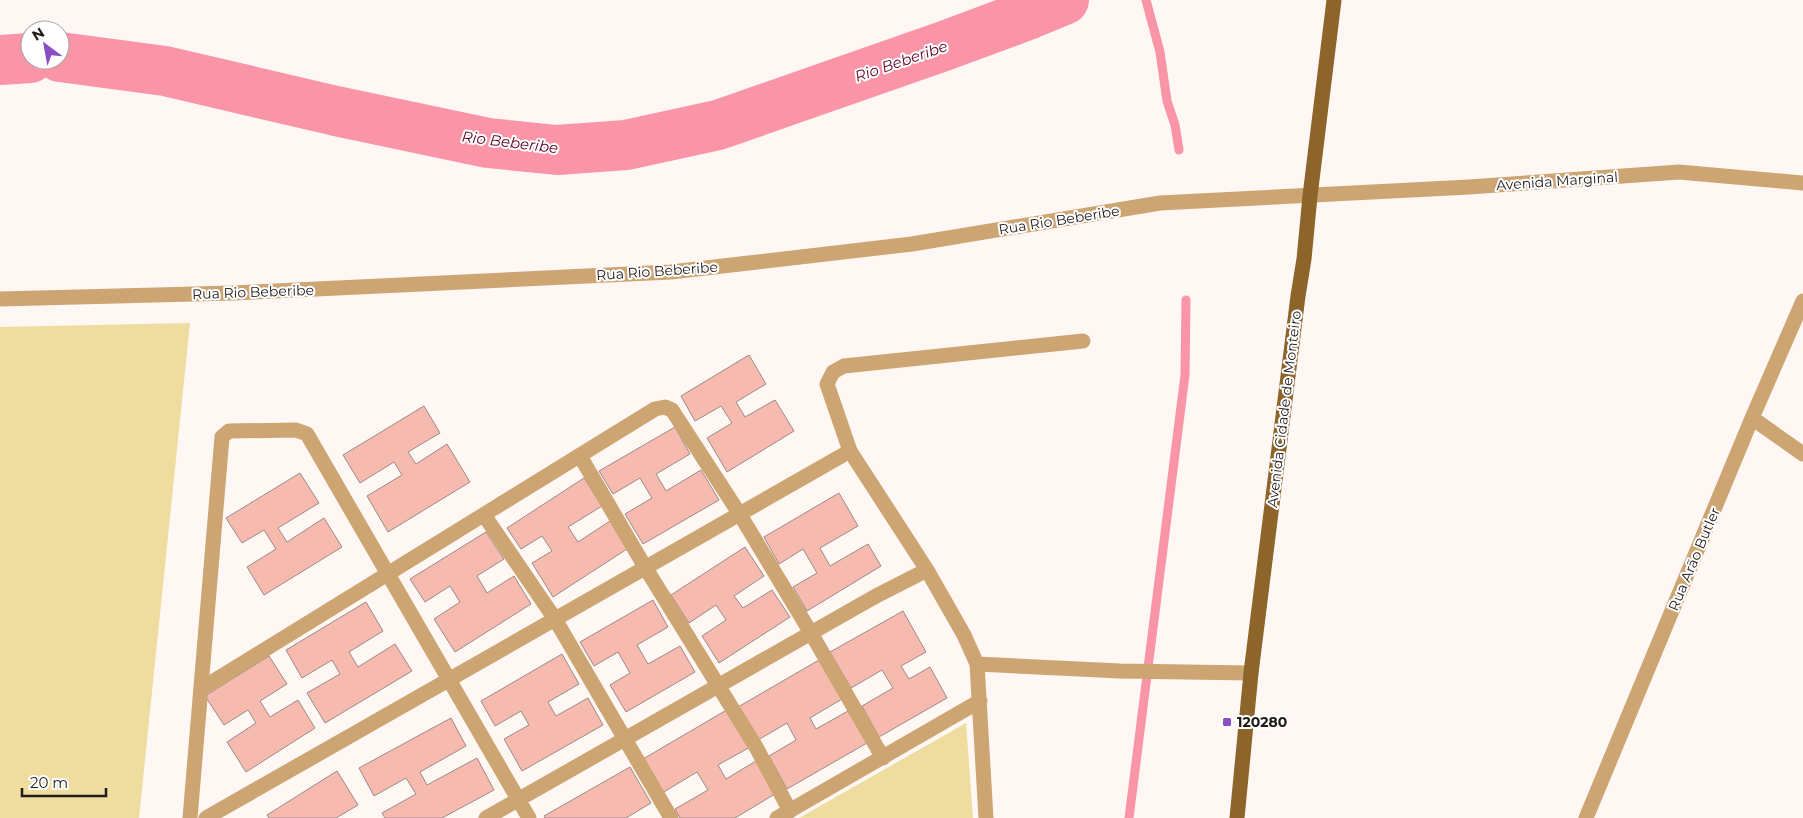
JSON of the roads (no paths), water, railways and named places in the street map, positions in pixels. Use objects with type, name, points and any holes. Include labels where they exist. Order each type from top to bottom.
[{"type":"main road","name":"Avenida Cidade de Monteiro","points":[[1237,818],[1251,673],[1304,259],[1316,140],[1334,0]]},
{"type":"street","name":"Avenida Marginal","points":[[1310,196],[1679,172],[1803,183]]},
{"type":"street","name":"Rua Rio Beberibe","points":[[0,299],[233,293],[671,272],[912,244],[1160,203],[1310,196]]},
{"type":"street","name":"Rua Arão Butler","points":[[1586,818],[1752,418],[1803,301]]},
{"type":"street","points":[[986,818],[977,664],[964,635],[927,570],[850,451],[827,384],[833,372],[844,366],[1083,341]]},
{"type":"street","points":[[201,689],[655,409],[664,407],[672,410],[739,513],[883,758]]},
{"type":"street","points":[[1752,418],[1803,454]]},
{"type":"street","points":[[190,818],[222,437],[229,431],[296,430],[307,434],[529,818]]},
{"type":"street","points":[[206,818],[850,451]]},
{"type":"street","points":[[580,456],[645,567],[756,747],[784,814],[980,701]]},
{"type":"street","points":[[484,515],[555,619],[672,818]]},
{"type":"street","points":[[486,818],[811,633],[927,570]]},
{"type":"street","points":[[977,664],[1166,672],[1251,673]]},
{"type":"waterway","name":"Rio Beberibe","points":[[70,58],[165,71],[336,111],[488,143],[557,150],[626,145],[718,125],[944,46],[1064,0]]},
{"type":"waterway","points":[[1146,0],[1160,52],[1167,101],[1175,125],[1179,150]]},
{"type":"waterway","name":"Rio Beberibe","points":[[0,60],[20,59]]},
{"type":"waterway","points":[[1129,818],[1185,375],[1186,300]]},
{"type":"place","name":"120280","points":[[1227,722]]}]
